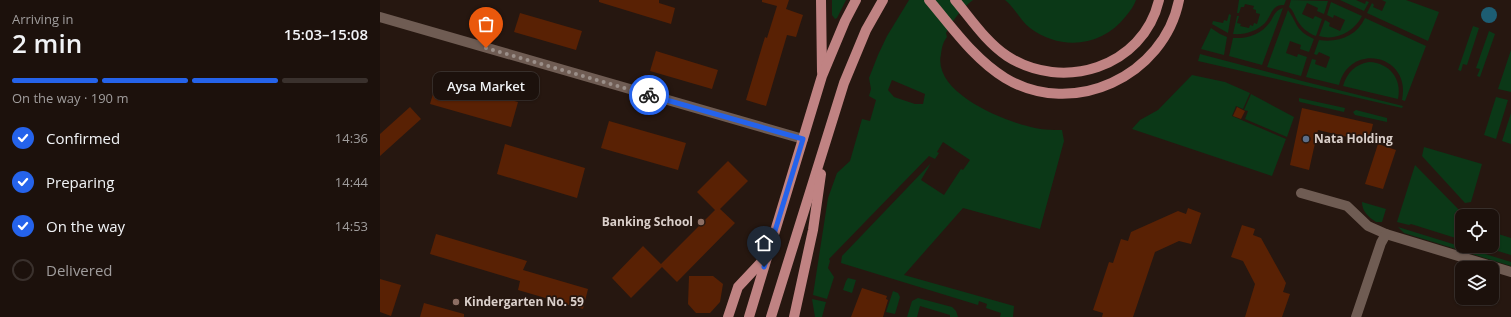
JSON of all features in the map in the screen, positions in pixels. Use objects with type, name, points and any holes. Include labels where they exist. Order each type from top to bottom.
[{"type":"main road","points":[[821,0],[822,76]]},
{"type":"main road","points":[[749,317],[822,76],[845,21],[856,0]]},
{"type":"main road","points":[[771,317],[844,83],[866,30],[883,0]]},
{"type":"main road","points":[[929,0],[973,52],[1006,78],[1030,88],[1061,93],[1097,89],[1128,75],[1151,55],[1168,32],[1176,13],[1179,0]]},
{"type":"main road","points":[[955,0],[987,38],[1006,55],[1025,66],[1035,69],[1070,73],[1094,69],[1116,59],[1133,45],[1141,36],[1151,21],[1159,0]]},
{"type":"main road","points":[[794,317],[813,230],[824,147]]},
{"type":"main road","points":[[728,317],[738,287],[768,255]]},
{"type":"street","points":[[380,17],[803,139]]},
{"type":"street","points":[[1302,193],[1347,206],[1368,226],[1386,234],[1511,272]]},
{"type":"street","points":[[1360,316],[1381,243],[1386,234]]},
{"type":"green space","points":[[832,0],[846,0],[837,18],[835,19],[832,15]]},
{"type":"green space","points":[[909,0],[973,0],[958,15],[946,33],[947,37],[941,54],[941,68],[948,81],[959,93],[973,103],[1006,119],[1038,129],[1062,130],[1064,141],[1040,229],[963,208],[904,275],[1014,306],[1013,317],[1000,317],[1001,313],[986,308],[987,304],[979,301],[978,305],[841,263],[842,256],[931,163],[921,180],[944,195],[961,169],[963,170],[970,160],[943,142],[935,159],[929,156],[829,259],[830,261],[828,268],[834,277],[827,299],[813,295],[828,198],[837,173],[850,161],[862,119],[870,121],[876,100],[869,96],[871,89],[869,78],[887,36]],"holes":[[[892,80],[925,94],[923,104],[915,104],[894,97],[888,90]]]},
{"type":"green space","points":[[1005,0],[1136,0],[1126,16],[1105,34],[1081,42],[1068,42],[1055,40],[1030,28]]},
{"type":"green space","points":[[1239,0],[1286,0],[1284,5],[1274,8],[1265,23],[1255,30],[1246,33],[1233,34],[1237,16],[1239,16],[1237,23],[1241,24],[1240,26],[1249,28],[1250,25],[1253,26],[1254,23],[1257,24],[1260,14],[1256,13],[1256,10],[1253,9],[1254,6],[1245,4],[1244,7],[1241,7],[1239,13],[1237,13]]},
{"type":"green space","points":[[1291,0],[1328,1],[1324,14],[1317,11],[1318,8],[1307,3],[1302,14],[1313,19],[1315,16],[1322,19],[1316,36],[1304,29],[1300,24],[1289,7]]},
{"type":"green space","points":[[1340,0],[1356,0],[1365,4],[1366,1],[1369,2],[1364,11]]},
{"type":"green space","points":[[1382,0],[1406,0],[1439,12],[1428,41],[1367,13],[1372,3],[1374,5],[1373,7],[1382,11],[1386,2]]},
{"type":"green space","points":[[1331,2],[1362,16],[1354,27],[1344,34],[1332,37],[1319,36],[1325,20],[1330,23],[1329,26],[1340,31],[1345,20],[1334,15],[1333,18],[1327,15]]},
{"type":"green space","points":[[1283,8],[1262,65],[1229,56],[1233,38],[1249,37],[1263,30],[1276,12]]},
{"type":"green space","points":[[1288,10],[1300,30],[1314,39],[1309,52],[1300,49],[1301,45],[1290,41],[1286,53],[1297,57],[1298,54],[1307,57],[1301,76],[1267,67]]},
{"type":"green space","points":[[1229,14],[1231,15],[1228,33],[1212,24],[1213,21],[1223,23],[1224,20],[1227,21]]},
{"type":"green space","points":[[1365,18],[1426,46],[1405,101],[1402,100],[1403,85],[1398,72],[1389,64],[1378,59],[1366,59],[1355,62],[1345,71],[1339,85],[1306,77],[1312,59],[1316,60],[1315,64],[1326,68],[1330,57],[1319,52],[1317,55],[1314,54],[1319,40],[1326,41],[1346,37],[1352,34],[1362,24]]},
{"type":"green space","points":[[1473,26],[1479,28],[1467,65],[1463,64],[1461,71],[1458,70]]},
{"type":"green space","points":[[1211,28],[1227,37],[1224,55],[1201,49]]},
{"type":"green space","points":[[1489,31],[1495,34],[1480,77],[1477,76],[1480,69],[1476,68]]},
{"type":"green space","points":[[1511,50],[1511,92],[1498,89]]},
{"type":"green space","points":[[1200,54],[1403,106],[1402,108],[1198,61]]},
{"type":"green space","points":[[1369,62],[1383,65],[1393,73],[1398,85],[1398,99],[1343,86],[1347,77],[1356,67]]},
{"type":"green space","points":[[1192,75],[1225,82],[1250,93],[1243,109],[1236,106],[1232,116],[1286,139],[1272,176],[1132,129],[1140,120],[1158,110]]},
{"type":"green space","points":[[1251,94],[1294,117],[1287,137],[1245,119],[1248,111],[1244,110]]},
{"type":"green space","points":[[1496,97],[1508,100],[1496,139],[1484,135]]},
{"type":"green space","points":[[1299,98],[1345,108],[1344,112],[1300,102]]},
{"type":"green space","points":[[1356,110],[1387,118],[1387,122],[1355,115],[1353,112]]},
{"type":"green space","points":[[1511,113],[1511,144],[1502,141]]},
{"type":"green space","points":[[1424,147],[1482,164],[1471,202],[1465,203],[1422,156]]},
{"type":"green space","points":[[1415,165],[1458,209],[1455,209],[1455,238],[1411,224],[1409,225],[1397,222]]},
{"type":"green space","points":[[1362,202],[1386,209],[1382,222],[1376,222],[1368,216],[1364,211]]},
{"type":"green space","points":[[1398,227],[1455,245],[1455,249],[1404,233]]},
{"type":"green space","points":[[1499,234],[1511,238],[1511,255],[1499,251]]},
{"type":"green space","points":[[1469,253],[1482,253],[1511,262],[1511,266],[1499,261]]},
{"type":"green space","points":[[848,278],[856,280],[852,293],[843,290]]},
{"type":"green space","points":[[893,291],[898,293],[900,297],[895,314],[886,312]]},
{"type":"green space","points":[[918,298],[952,307],[956,311],[958,317],[950,317],[950,315],[920,306],[917,317],[907,317],[912,301]]},
{"type":"green space","points":[[812,299],[826,302],[822,317],[815,317]]},
{"type":"water","points":[[1489,7],[1495,9],[1497,15],[1495,21],[1489,23],[1483,21],[1481,15],[1483,9]]},
{"type":"building","points":[[599,0],[659,0],[659,3],[675,8],[671,24],[599,2]]},
{"type":"building","points":[[762,0],[789,0],[786,9],[803,15],[796,37],[787,35],[766,106],[746,100],[765,37],[767,38],[777,6],[762,2]]},
{"type":"building","points":[[520,13],[582,31],[576,50],[514,32]]},
{"type":"building","points":[[656,51],[718,70],[712,89],[650,71]]},
{"type":"building","points":[[437,80],[518,102],[511,127],[430,104]]},
{"type":"building","points":[[410,107],[421,119],[380,156],[380,134]]},
{"type":"building","points":[[1237,107],[1245,111],[1241,119],[1233,116]]},
{"type":"building","points":[[1302,108],[1373,124],[1369,142],[1318,130],[1309,170],[1290,165]]},
{"type":"building","points":[[609,121],[686,143],[678,170],[601,148]]},
{"type":"building","points":[[505,144],[585,168],[577,198],[497,174]]},
{"type":"building","points":[[1378,144],[1396,150],[1383,189],[1365,184]]},
{"type":"building","points":[[728,161],[748,181],[720,209],[735,223],[677,282],[662,267],[631,298],[612,278],[643,246],[661,264],[715,210],[697,192]]},
{"type":"building","points":[[1188,208],[1201,213],[1191,244],[1179,241],[1155,252],[1133,317],[1102,317],[1103,313],[1093,310],[1109,262],[1113,263],[1121,239],[1128,241],[1131,232],[1178,211],[1186,214]]},
{"type":"building","points":[[1242,225],[1255,229],[1253,235],[1261,238],[1286,283],[1283,292],[1290,294],[1282,317],[1245,317],[1255,284],[1243,261],[1231,257]]},
{"type":"building","points":[[436,234],[527,261],[523,270],[588,289],[583,309],[518,290],[520,281],[430,254]]},
{"type":"building","points":[[689,276],[713,276],[723,284],[720,302],[710,313],[696,313],[688,304]]},
{"type":"building","points":[[380,279],[401,285],[391,316],[380,312]]},
{"type":"building","points":[[862,288],[887,296],[886,299],[888,300],[883,317],[851,317]]},
{"type":"building","points":[[424,303],[464,314],[464,317],[420,317]]},
{"type":"way so far","points":[[486,48],[649,95]]},
{"type":"place","name":"Aysa Market","points":[[486,48]]},
{"type":"place","name":"Nata Holding","points":[[1306,139]]},
{"type":"place","name":"Banking School","points":[[701,222]]},
{"type":"place","name":"Kindergarten No. 59","points":[[456,302]]},
{"type":"route","points":[[649,95],[803,139],[764,267]]}]
